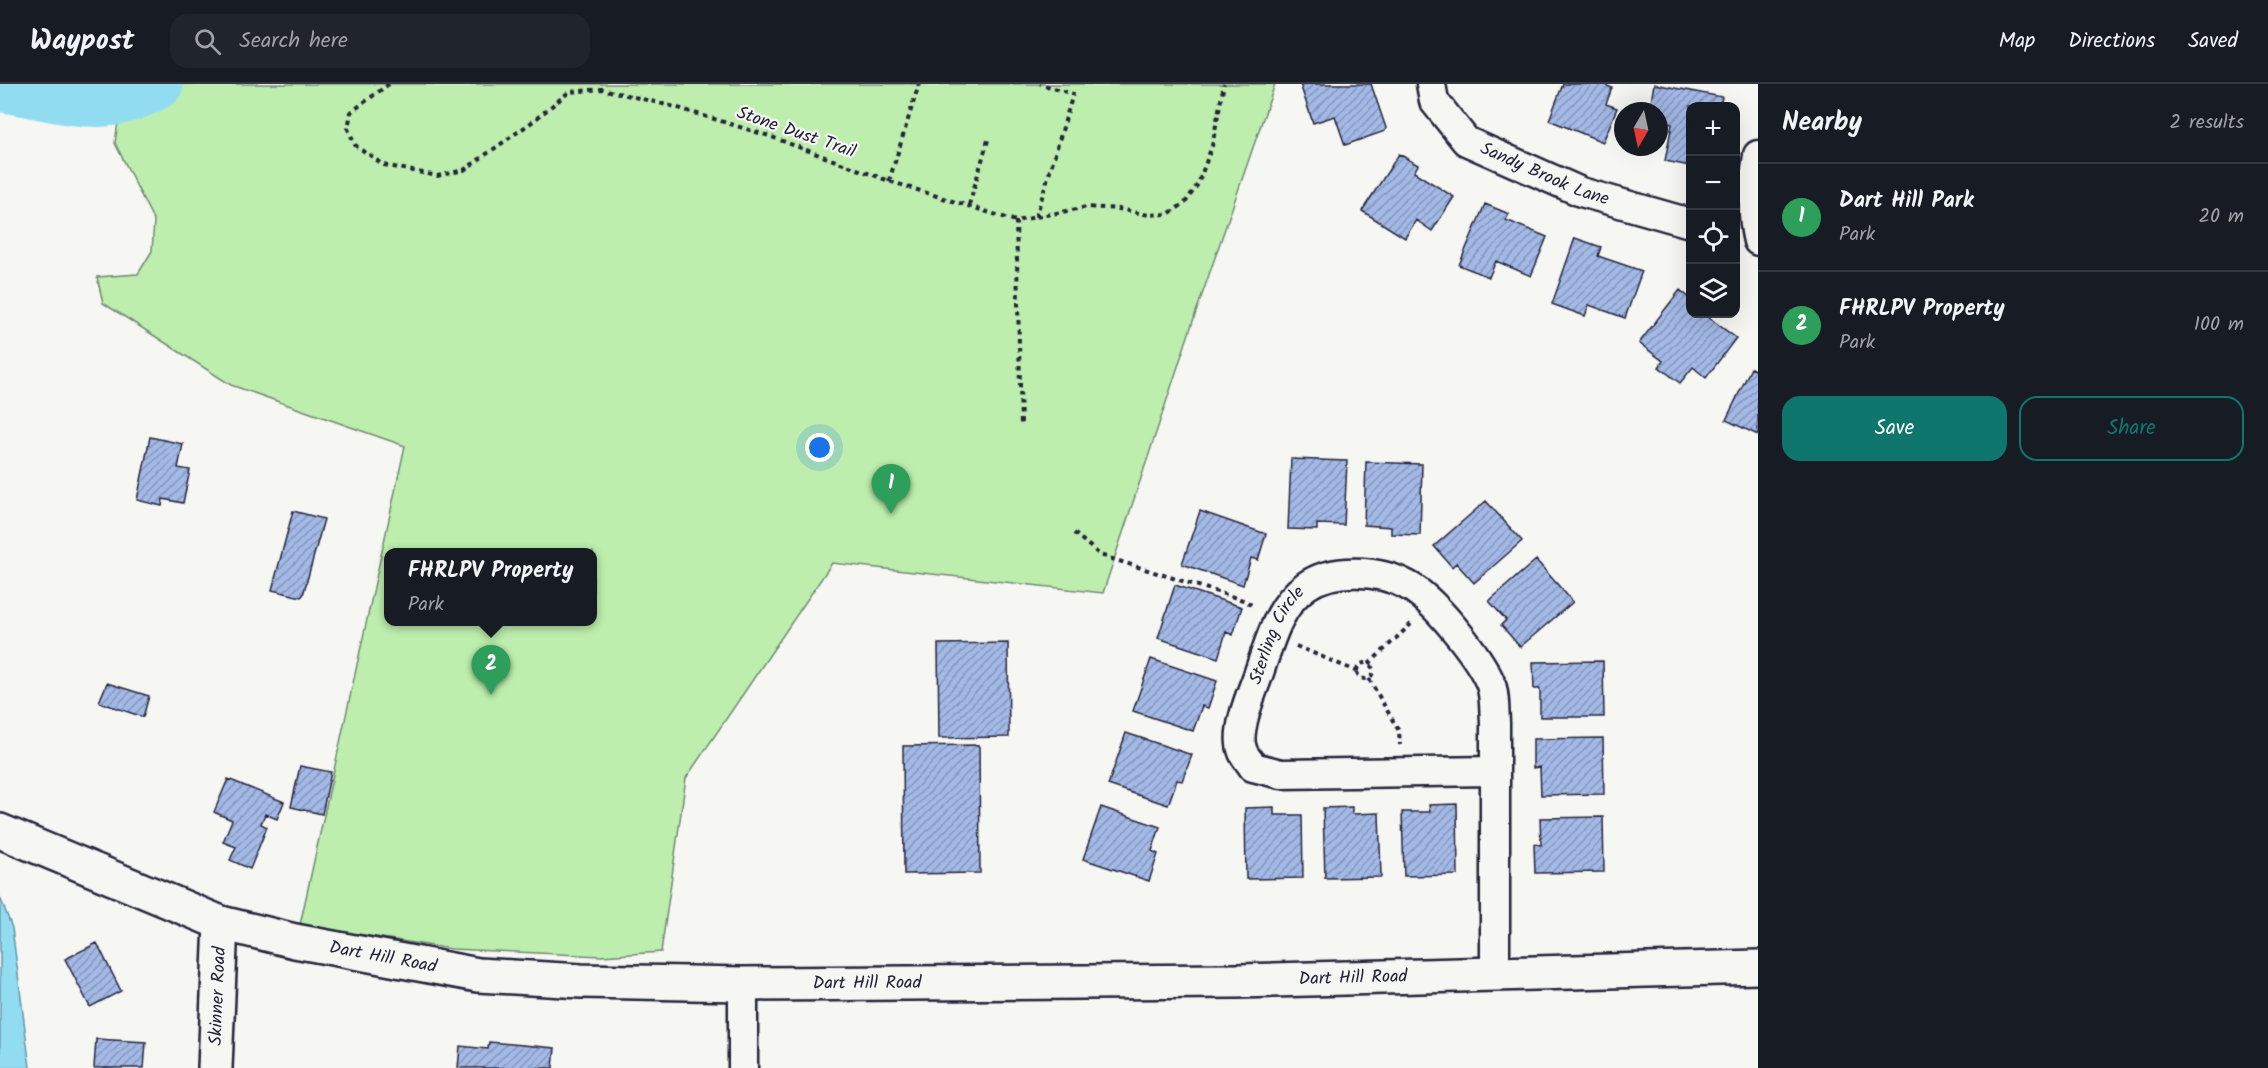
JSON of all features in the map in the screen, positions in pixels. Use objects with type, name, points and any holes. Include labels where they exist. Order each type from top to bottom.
[{"type":"main road","name":"Dart Hill Road","points":[[0,831],[221,923],[295,941],[478,975],[581,981],[743,984],[1226,981],[1758,967]]},
{"type":"main road","name":"Skinner Road","points":[[215,1068],[221,923]]},
{"type":"street","name":"Sandy Brook Lane","points":[[1431,84],[1434,101],[1466,141],[1581,192],[1686,222]]},
{"type":"street","points":[[1749,231],[1758,155]]},
{"type":"street","name":"Sterling Circle","points":[[1494,771],[1281,774],[1253,767],[1242,750],[1245,710],[1276,627],[1293,598],[1306,586],[1320,578],[1342,574],[1383,575],[1409,586],[1432,605],[1476,657],[1491,684],[1495,722],[1495,975]]},
{"type":"street","points":[[743,984],[743,1068]]},
{"type":"path","name":"Stone Dust Trail","points":[[389,84],[351,112],[348,129],[355,145],[384,165],[436,176],[464,170],[569,92],[602,89],[675,107],[769,136],[889,181],[1016,221]]},
{"type":"path","points":[[889,181],[919,84]]},
{"type":"path","points":[[1036,218],[1073,94],[1040,84]]},
{"type":"path","points":[[1021,426],[1016,221],[1087,207],[1119,209],[1149,215],[1168,214],[1185,203],[1197,184],[1212,146],[1224,84]]},
{"type":"path","points":[[969,205],[988,140]]},
{"type":"path","points":[[1074,533],[1100,555],[1246,601],[1276,627],[1356,671],[1360,678],[1369,679]]},
{"type":"path","points":[[1369,664],[1403,630]]},
{"type":"path","points":[[1356,671],[1361,663],[1369,664]]},
{"type":"path","points":[[1369,664],[1373,671],[1369,679]]},
{"type":"path","points":[[1369,679],[1399,730],[1401,772]]},
{"type":"green space","points":[[158,84],[1275,84],[1193,321],[1103,593],[832,563],[686,778],[661,952],[601,956],[452,949],[300,925],[405,446],[231,385],[103,303],[97,277],[138,274],[152,251],[154,221],[115,143],[121,100]]},
{"type":"water","points":[[0,897],[12,928],[30,1068],[0,1068]]},
{"type":"building","points":[[1300,84],[1371,84],[1386,128],[1385,131],[1345,145],[1335,116],[1313,123]]},
{"type":"building","points":[[1563,84],[1603,84],[1612,88],[1606,104],[1614,107],[1614,115],[1603,142],[1549,120]]},
{"type":"building","points":[[1654,84],[1722,97],[1721,102],[1686,102],[1686,165],[1665,161],[1668,156],[1672,124],[1668,123],[1668,102],[1651,102]]},
{"type":"building","points":[[1399,154],[1418,165],[1414,172],[1454,197],[1432,231],[1416,220],[1405,238],[1362,211]]},
{"type":"building","points":[[1485,204],[1509,214],[1506,220],[1547,237],[1531,276],[1496,261],[1489,277],[1459,265]]},
{"type":"building","points":[[1575,238],[1601,247],[1598,256],[1642,271],[1625,318],[1589,305],[1585,316],[1552,304]]},
{"type":"building","points":[[1680,290],[1686,295],[1686,318],[1709,318],[1736,338],[1706,378],[1693,367],[1680,383],[1659,367],[1663,361],[1639,343]]},
{"type":"building","points":[[1751,368],[1758,372],[1758,435],[1726,420]]},
{"type":"building","points":[[150,437],[183,444],[178,468],[190,470],[183,503],[163,499],[162,506],[137,500]]},
{"type":"building","points":[[1291,459],[1347,461],[1344,525],[1317,524],[1317,530],[1288,529]]},
{"type":"building","points":[[1366,462],[1422,464],[1420,535],[1391,534],[1391,527],[1364,525]]},
{"type":"building","points":[[1486,501],[1522,541],[1474,583],[1456,563],[1452,567],[1434,546]]},
{"type":"building","points":[[293,511],[324,519],[301,597],[272,590]]},
{"type":"building","points":[[1200,511],[1266,534],[1258,560],[1251,558],[1243,585],[1182,564]]},
{"type":"building","points":[[1536,560],[1573,602],[1520,647],[1501,625],[1506,620],[1489,601]]},
{"type":"building","points":[[1175,585],[1242,607],[1233,635],[1226,632],[1218,658],[1158,638]]},
{"type":"building","points":[[1008,643],[1009,737],[939,738],[938,644]]},
{"type":"building","points":[[1151,659],[1217,681],[1208,708],[1202,706],[1193,731],[1133,711]]},
{"type":"building","points":[[1603,661],[1604,717],[1540,717],[1540,689],[1534,689],[1533,662]]},
{"type":"building","points":[[107,683],[149,696],[143,717],[99,702]]},
{"type":"building","points":[[1126,733],[1192,755],[1182,781],[1177,780],[1168,805],[1108,785]]},
{"type":"building","points":[[1603,738],[1604,794],[1541,795],[1540,767],[1533,768],[1533,739]]},
{"type":"building","points":[[979,745],[980,873],[904,874],[903,746]]},
{"type":"building","points":[[300,766],[331,772],[322,814],[291,807]]},
{"type":"building","points":[[228,779],[284,802],[277,819],[265,814],[261,824],[267,827],[250,869],[230,860],[236,847],[223,842],[232,820],[214,812]]},
{"type":"building","points":[[1457,804],[1458,875],[1404,876],[1402,812],[1430,812],[1429,805]]},
{"type":"building","points":[[1101,807],[1160,827],[1152,851],[1158,854],[1149,881],[1083,859]]},
{"type":"building","points":[[1274,807],[1274,815],[1302,815],[1303,878],[1246,879],[1245,808]]},
{"type":"building","points":[[1352,807],[1352,814],[1379,813],[1381,877],[1325,878],[1323,808]]},
{"type":"building","points":[[1603,817],[1604,872],[1535,873],[1534,844],[1541,845],[1540,818]]},
{"type":"building","points":[[97,943],[121,991],[90,1007],[65,959]]},
{"type":"building","points":[[96,1039],[146,1042],[144,1068],[94,1068]]},
{"type":"building","points":[[489,1042],[555,1048],[553,1068],[458,1068],[460,1046],[488,1049]]},
{"type":"waterway","points":[[0,87],[61,99],[99,102],[118,100],[158,84]]},
{"type":"place","name":"Dart Hill Park","points":[[891,514]]},
{"type":"place","name":"FHRLPV Property","points":[[491,695]]}]
